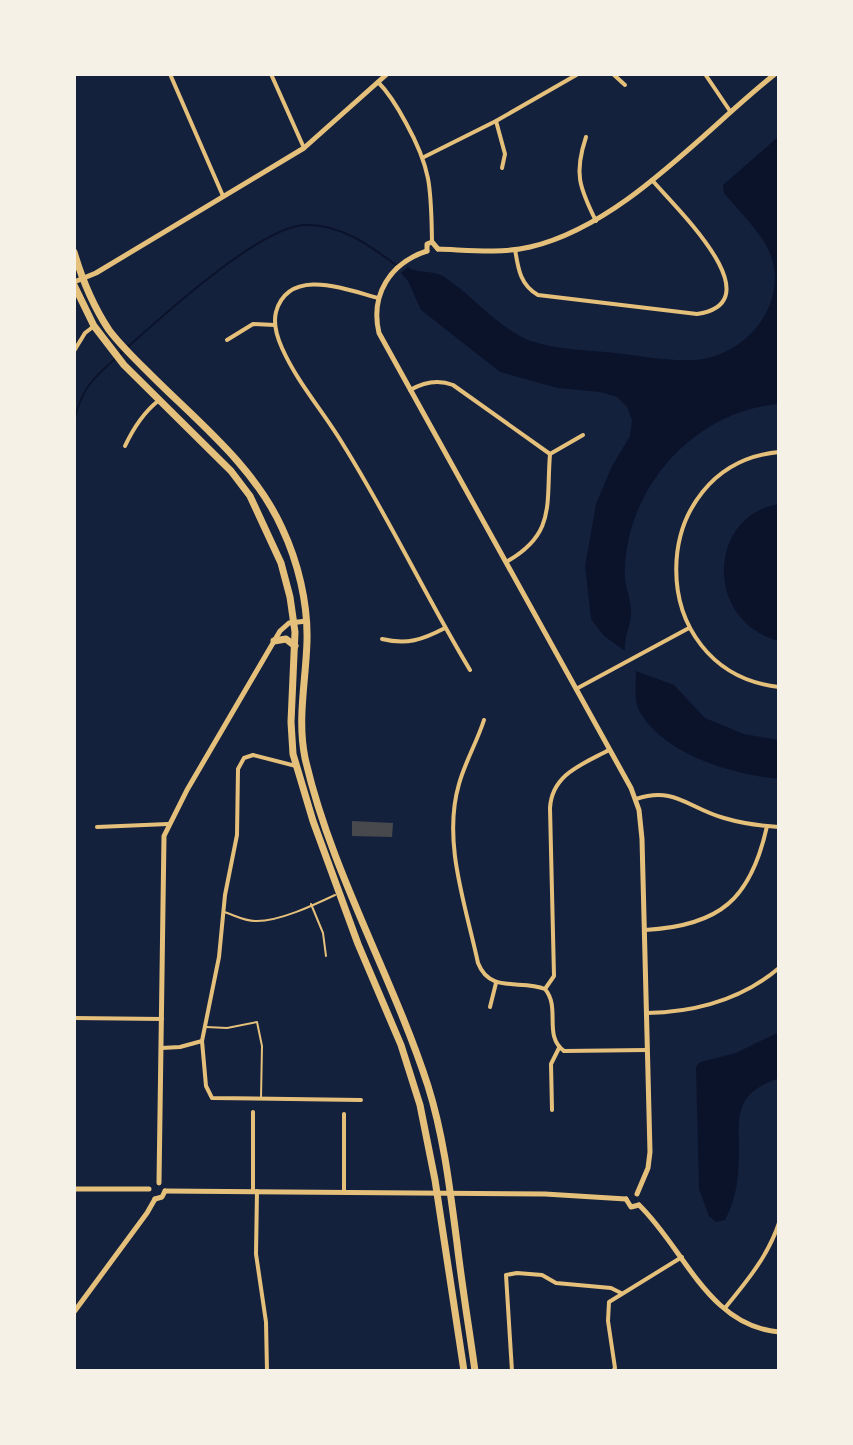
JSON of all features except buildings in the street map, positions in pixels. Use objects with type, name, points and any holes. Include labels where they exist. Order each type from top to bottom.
[{"type":"main road","points":[[74,252],[77,282],[94,326],[124,365],[158,401],[231,471],[250,496],[281,563],[294,622],[291,722],[297,767],[340,893],[407,1063],[422,1115],[464,1371]]},
{"type":"main road","points":[[77,282],[115,337],[215,436],[268,501],[283,529],[302,591],[307,621],[301,729],[309,770],[365,932],[427,1086],[438,1122],[475,1371]]},
{"type":"main road","points":[[274,641],[286,639],[295,646]]},
{"type":"street","points":[[170,74],[223,196]]},
{"type":"street","points":[[271,74],[304,148]]},
{"type":"street","points":[[77,282],[304,148],[387,74]]},
{"type":"street","points":[[424,157],[496,121],[578,74]]},
{"type":"street","points":[[613,74],[625,85]]},
{"type":"street","points":[[705,74],[730,111]]},
{"type":"street","points":[[378,82],[403,116],[424,157],[431,189],[432,242],[438,249],[515,249],[546,242],[596,221],[619,206],[775,74]]},
{"type":"street","points":[[496,121],[505,154],[502,168]]},
{"type":"street","points":[[586,137],[578,173],[584,197],[596,221]]},
{"type":"street","points":[[515,249],[521,278],[530,291],[538,295],[697,314],[720,307],[726,298],[728,280],[719,260],[651,179]]},
{"type":"street","points":[[427,251],[427,244],[432,242]]},
{"type":"street","points":[[438,249],[434,254],[427,251],[402,262],[394,269],[378,298],[379,333],[636,799],[642,839],[649,1161],[637,1194],[639,1205]]},
{"type":"street","points":[[378,298],[309,284],[285,296],[277,309],[275,325],[299,382],[344,445],[470,670]]},
{"type":"street","points":[[227,340],[253,324],[275,325]]},
{"type":"street","points":[[74,351],[85,333],[94,326]]},
{"type":"street","points":[[410,390],[429,382],[453,385],[550,454]]},
{"type":"street","points":[[125,446],[148,409],[158,401]]},
{"type":"street","points":[[550,454],[583,435]]},
{"type":"street","points":[[779,452],[754,457],[730,470],[700,496],[684,523],[676,572],[689,628],[717,661],[753,681],[779,687]]},
{"type":"street","points":[[506,562],[527,549],[542,530],[550,454]]},
{"type":"street","points":[[165,1191],[159,1183],[163,842],[168,824],[281,628],[294,622],[307,621]]},
{"type":"street","points":[[382,639],[412,642],[445,628]]},
{"type":"street","points":[[576,689],[689,628]]},
{"type":"street","points":[[484,720],[459,783],[453,813],[453,837],[481,971],[496,983],[545,989],[552,999],[553,1037],[559,1048],[572,1053],[647,1050]]},
{"type":"street","points":[[545,989],[554,976],[552,793],[568,773],[609,750]]},
{"type":"street","points":[[297,767],[257,754],[244,758],[240,764],[236,780],[237,835],[223,912],[219,957],[202,1041],[206,1086],[211,1097],[361,1100]]},
{"type":"street","points":[[636,799],[668,794],[725,819],[779,827]]},
{"type":"street","points":[[97,827],[168,824]]},
{"type":"street","points":[[645,930],[698,921],[733,902],[760,858],[767,826]]},
{"type":"street","points":[[647,1013],[694,1009],[723,1001],[751,988],[779,968]]},
{"type":"street","points":[[490,1007],[496,983]]},
{"type":"street","points":[[74,1018],[162,1019]]},
{"type":"street","points":[[162,1048],[202,1041]]},
{"type":"street","points":[[552,1110],[551,1064],[559,1048]]},
{"type":"street","points":[[253,1112],[256,1254],[266,1322],[267,1371]]},
{"type":"street","points":[[344,1114],[344,1192]]},
{"type":"street","points":[[149,1189],[151,1185],[159,1183]]},
{"type":"street","points":[[74,1189],[149,1189]]},
{"type":"street","points":[[149,1189],[155,1199]]},
{"type":"street","points":[[165,1191],[582,1195],[626,1199]]},
{"type":"street","points":[[74,1312],[155,1199],[162,1197],[165,1191]]},
{"type":"street","points":[[626,1199],[630,1193],[637,1194]]},
{"type":"street","points":[[626,1199],[631,1207],[639,1205]]},
{"type":"street","points":[[639,1205],[661,1227],[706,1291],[724,1310],[745,1323],[779,1332]]},
{"type":"street","points":[[724,1310],[751,1277],[772,1244],[779,1223]]},
{"type":"street","points":[[613,1371],[609,1302],[682,1257]]},
{"type":"street","points":[[512,1371],[506,1275],[542,1275],[556,1283],[611,1288],[621,1293]]},
{"type":"lane","points":[[223,912],[260,921],[281,917],[340,893]]},
{"type":"lane","points":[[311,904],[323,933],[326,956]]},
{"type":"lane","points":[[205,1027],[227,1028],[257,1022],[262,1046],[261,1098]]},
{"type":"water","points":[[779,136],[779,404],[750,409],[723,419],[698,434],[676,453],[658,475],[632,527],[626,555],[625,578],[631,611],[625,651],[604,636],[591,619],[585,566],[596,504],[612,466],[630,436],[632,420],[627,407],[617,397],[600,392],[557,388],[500,372],[421,310],[401,273],[408,267],[443,276],[507,328],[541,344],[675,360],[708,358],[742,341],[756,328],[773,295],[775,277],[772,258],[763,240],[724,193],[723,185]]},
{"type":"water","points":[[779,504],[779,641],[754,630],[737,613],[727,592],[724,569],[728,547],[738,527],[755,512]]},
{"type":"water","points":[[636,671],[674,685],[705,718],[744,734],[779,740],[779,779],[722,767],[684,752],[667,741],[638,709]]},
{"type":"water","points":[[779,1032],[779,1078],[754,1091],[742,1108],[735,1193],[725,1220],[716,1222],[709,1216],[699,1189],[696,1067],[700,1062],[736,1053]]},
{"type":"waterway","points":[[120,354],[210,277],[264,240],[287,229],[307,225],[332,228],[365,244],[396,265]]},
{"type":"waterway","points":[[74,422],[88,386],[116,358]]}]
